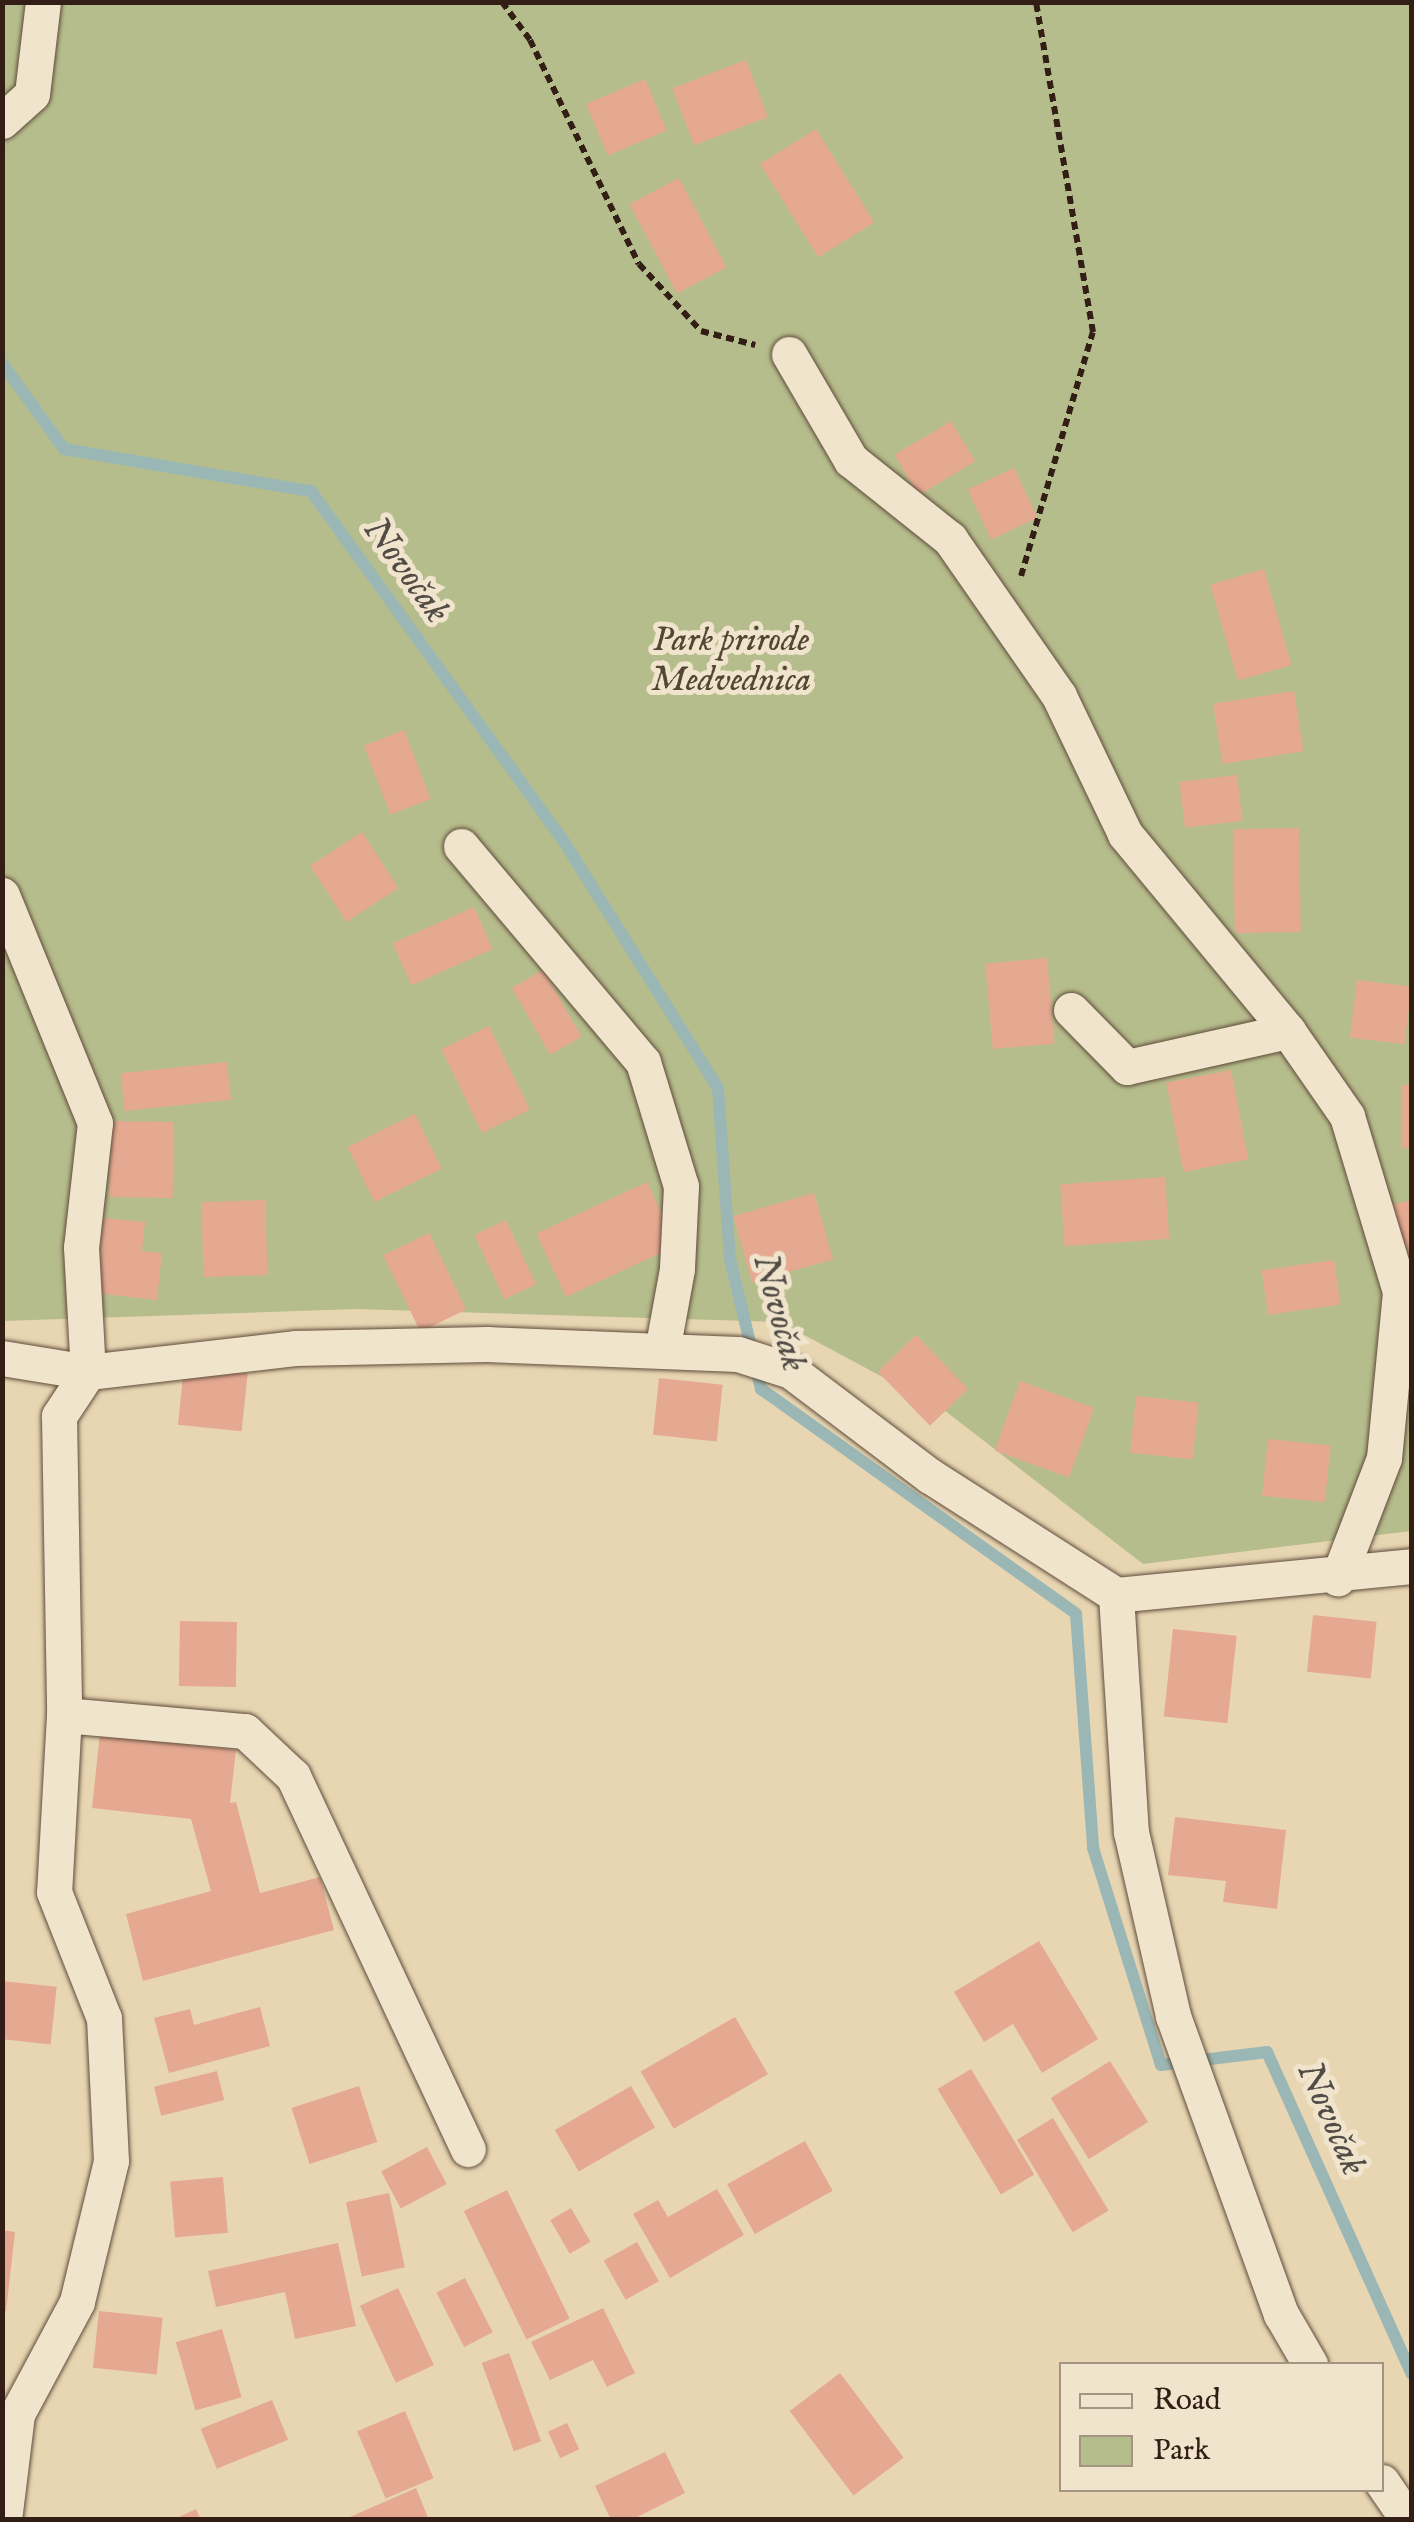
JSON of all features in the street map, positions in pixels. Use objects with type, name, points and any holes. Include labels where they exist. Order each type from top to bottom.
[{"type":"street","points":[[2,121],[32,94],[43,2]]},
{"type":"street","points":[[789,354],[851,460],[950,539],[1059,696],[1125,834],[1288,1030],[1348,1116],[1400,1292],[1384,1458],[1338,1578]]},
{"type":"street","points":[[461,846],[643,1062],[681,1186],[677,1269],[662,1350]]},
{"type":"street","points":[[2,895],[95,1123],[82,1247],[88,1372],[59,1416],[64,1714],[54,1892],[104,2018],[111,2161],[76,2302],[17,2414],[4,2520]]},
{"type":"street","points":[[1071,1010],[1127,1068],[1288,1030]]},
{"type":"street","points":[[2,1358],[88,1372],[295,1348],[738,1354],[791,1371],[930,1476],[1116,1596],[1338,1578],[1412,1566]]},
{"type":"street","points":[[1116,1596],[1131,1832],[1173,2016],[1281,2314],[1309,2362]]},
{"type":"street","points":[[64,1714],[244,1731],[293,1776],[468,2150]]},
{"type":"street","points":[[1384,2485],[1408,2520]]},
{"type":"path","points":[[502,2],[530,40],[639,264],[701,331],[789,354]]},
{"type":"path","points":[[1008,620],[1093,332],[1036,2]]},
{"type":"green space","name":"Park prirode Medvednica","points":[[2,3],[1411,3],[1411,1531],[1143,1564],[944,1410],[780,1322],[356,1309],[3,1321]]},
{"type":"building","points":[[746,60],[768,117],[694,145],[672,88]]},
{"type":"building","points":[[645,79],[667,131],[608,156],[586,104]]},
{"type":"building","points":[[816,129],[874,222],[818,257],[760,164]]},
{"type":"building","points":[[679,178],[726,267],[677,293],[630,204]]},
{"type":"building","points":[[951,421],[975,461],[919,495],[894,455]]},
{"type":"building","points":[[1014,468],[1037,518],[991,539],[968,490]]},
{"type":"building","points":[[1264,569],[1292,665],[1238,681],[1210,584]]},
{"type":"building","points":[[1294,691],[1304,751],[1223,764],[1213,704]]},
{"type":"building","points":[[404,730],[431,799],[390,814],[364,745]]},
{"type":"building","points":[[1237,775],[1243,821],[1185,828],[1179,782]]},
{"type":"building","points":[[1299,828],[1301,932],[1235,933],[1233,829]]},
{"type":"building","points":[[362,832],[398,888],[346,922],[310,866]]},
{"type":"building","points":[[474,907],[493,949],[411,985],[393,943]]},
{"type":"building","points":[[1047,958],[1054,1044],[993,1049],[985,963]]},
{"type":"building","points":[[543,970],[582,1037],[550,1055],[512,988]]},
{"type":"building","points":[[1357,980],[1412,987],[1405,1044],[1350,1038]]},
{"type":"building","points":[[489,1026],[530,1110],[482,1133],[441,1049]]},
{"type":"building","points":[[227,1062],[231,1100],[125,1111],[121,1073]]},
{"type":"building","points":[[1231,1070],[1248,1159],[1184,1172],[1166,1083]]},
{"type":"building","points":[[1402,1085],[1412,1085],[1412,1148],[1402,1148]]},
{"type":"building","points":[[415,1114],[442,1169],[374,1202],[348,1147]]},
{"type":"building","points":[[111,1121],[174,1122],[173,1198],[110,1197]]},
{"type":"building","points":[[1165,1177],[1169,1239],[1065,1246],[1060,1184]]},
{"type":"building","points":[[647,1182],[677,1245],[566,1297],[536,1234]]},
{"type":"building","points":[[814,1193],[833,1259],[752,1282],[733,1216]]},
{"type":"building","points":[[265,1200],[268,1275],[204,1277],[201,1202]]},
{"type":"building","points":[[1412,1200],[1412,1290],[1390,1205]]},
{"type":"building","points":[[104,1218],[145,1222],[142,1251],[162,1253],[157,1300],[96,1293]]},
{"type":"building","points":[[506,1220],[536,1284],[504,1299],[474,1235]]},
{"type":"building","points":[[429,1233],[466,1309],[420,1332],[383,1255]]},
{"type":"building","points":[[1334,1260],[1340,1305],[1268,1315],[1262,1270]]},
{"type":"building","points":[[916,1335],[968,1389],[930,1426],[878,1372]]},
{"type":"building","points":[[184,1367],[248,1374],[242,1431],[178,1425]]},
{"type":"building","points":[[659,1378],[723,1385],[717,1441],[653,1435]]},
{"type":"building","points":[[1020,1381],[1094,1408],[1069,1478],[995,1451]]},
{"type":"building","points":[[1136,1396],[1199,1403],[1193,1459],[1130,1453]]},
{"type":"building","points":[[1268,1439],[1331,1446],[1325,1502],[1262,1496]]},
{"type":"building","points":[[1313,1615],[1377,1622],[1371,1678],[1307,1672]]},
{"type":"building","points":[[180,1621],[237,1622],[236,1687],[179,1686]]},
{"type":"building","points":[[1173,1629],[1237,1636],[1227,1723],[1164,1717]]},
{"type":"building","points":[[100,1734],[236,1750],[230,1803],[236,1802],[260,1893],[320,1877],[334,1930],[143,1981],[126,1914],[211,1891],[191,1819],[92,1808]]},
{"type":"building","points":[[1175,1817],[1286,1830],[1277,1909],[1223,1902],[1226,1881],[1168,1875]]},
{"type":"building","points":[[1039,1941],[1098,2039],[1042,2073],[1013,2024],[984,2042],[954,1992]]},
{"type":"building","points":[[2,1981],[57,1987],[51,2044],[2,2039]]},
{"type":"building","points":[[260,2007],[270,2046],[169,2073],[154,2018],[190,2009],[194,2025]]},
{"type":"building","points":[[735,2017],[768,2074],[674,2129],[641,2072]]},
{"type":"building","points":[[1110,2061],[1148,2122],[1089,2159],[1051,2098]]},
{"type":"building","points":[[971,2069],[1034,2174],[1001,2195],[938,2089]]},
{"type":"building","points":[[217,2071],[224,2100],[161,2116],[154,2087]]},
{"type":"building","points":[[359,2086],[377,2142],[310,2164],[291,2108]]},
{"type":"building","points":[[631,2086],[655,2128],[579,2172],[555,2130]]},
{"type":"building","points":[[1053,2118],[1109,2211],[1073,2232],[1017,2140]]},
{"type":"building","points":[[805,2141],[833,2191],[755,2234],[727,2184]]},
{"type":"building","points":[[427,2147],[447,2184],[401,2208],[381,2171]]},
{"type":"building","points":[[223,2177],[228,2233],[175,2237],[170,2182]]},
{"type":"building","points":[[717,2189],[744,2235],[670,2278],[633,2214],[658,2200],[668,2217]]},
{"type":"building","points":[[507,2190],[570,2319],[527,2340],[464,2211]]},
{"type":"building","points":[[389,2193],[405,2267],[362,2276],[346,2202]]},
{"type":"building","points":[[571,2208],[590,2242],[570,2254],[550,2220]]},
{"type":"building","points":[[2,2230],[15,2232],[6,2311],[2,2311]]},
{"type":"building","points":[[637,2242],[659,2281],[626,2300],[604,2260]]},
{"type":"building","points":[[338,2243],[356,2326],[295,2339],[285,2292],[216,2307],[208,2271]]},
{"type":"building","points":[[465,2278],[493,2332],[464,2347],[436,2293]]},
{"type":"building","points":[[398,2288],[434,2365],[396,2383],[360,2306]]},
{"type":"building","points":[[603,2308],[635,2373],[607,2387],[593,2360],[550,2380],[531,2342]]},
{"type":"building","points":[[99,2311],[163,2318],[157,2374],[93,2368]]},
{"type":"building","points":[[222,2329],[242,2397],[195,2410],[176,2342]]},
{"type":"building","points":[[509,2353],[541,2441],[514,2451],[482,2363]]},
{"type":"building","points":[[840,2373],[904,2458],[853,2496],[790,2411]]},
{"type":"building","points":[[272,2400],[288,2440],[217,2469],[201,2429]]},
{"type":"building","points":[[405,2411],[434,2478],[386,2499],[357,2431]]},
{"type":"building","points":[[567,2423],[579,2449],[560,2458],[548,2432]]},
{"type":"building","points":[[665,2452],[685,2493],[631,2520],[611,2520],[595,2486]]},
{"type":"building","points":[[416,2488],[429,2520],[343,2520]]},
{"type":"building","points":[[196,2509],[201,2520],[173,2520]]},
{"type":"waterway","name":"Novočak","points":[[2,363],[64,449],[311,491],[561,837],[718,1088],[730,1259],[761,1389],[1076,1614],[1093,1848],[1161,2065],[1267,2052],[1412,2374]]}]
